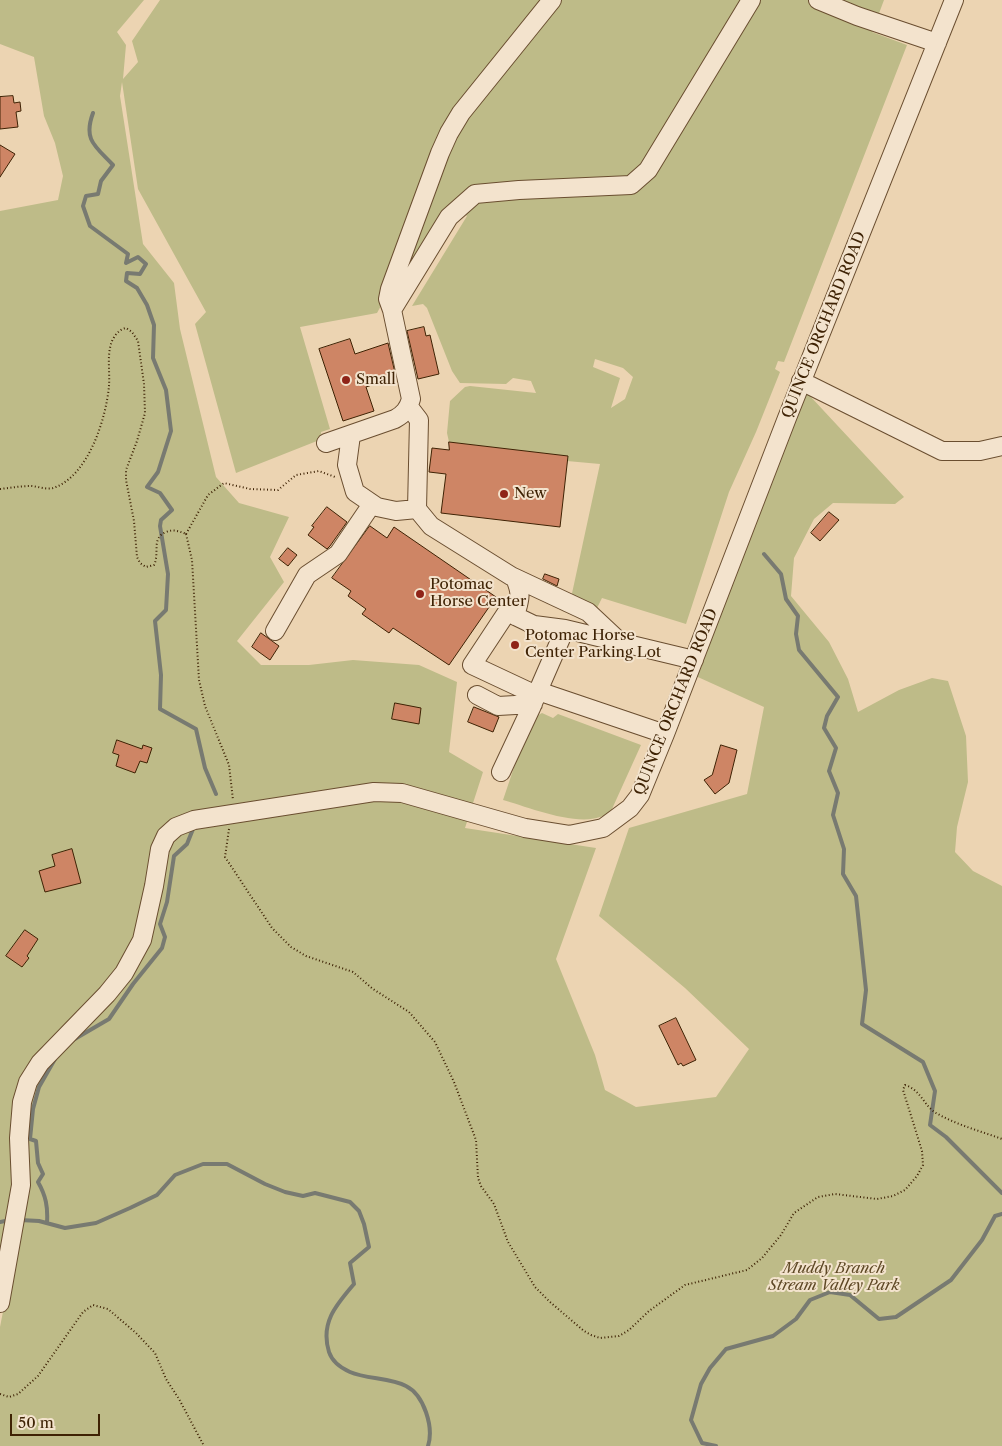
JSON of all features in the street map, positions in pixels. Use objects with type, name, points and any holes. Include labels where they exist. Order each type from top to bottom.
[{"type":"street","points":[[326,443],[395,419],[409,407],[411,399],[388,299],[390,290],[449,133],[461,113],[552,0]]},
{"type":"street","points":[[392,310],[450,217],[475,194],[631,185],[648,170],[751,0]]},
{"type":"street","points":[[818,0],[857,16],[937,43]]},
{"type":"street","name":"QUINCE ORCHARD ROAD","points":[[0,1303],[21,1185],[19,1138],[22,1102],[28,1082],[40,1063],[107,994],[128,967],[142,940],[160,849],[166,836],[176,827],[194,820],[374,792],[402,793],[525,828],[569,835],[603,828],[630,808],[640,796],[666,734],[802,381],[954,0]]},
{"type":"street","points":[[802,381],[942,451],[980,451],[1002,446]]},
{"type":"street","points":[[409,407],[419,420],[417,509],[431,526],[515,578],[588,612],[620,642]]},
{"type":"street","points":[[351,435],[346,465],[355,492],[377,507],[396,512],[417,509]]},
{"type":"street","points":[[275,631],[307,575],[338,554],[372,504]]},
{"type":"street","points":[[515,578],[520,591],[515,616]]},
{"type":"street","points":[[666,734],[536,697],[472,665],[506,612],[534,625],[564,629],[694,660]]},
{"type":"street","points":[[501,772],[536,697],[564,629]]},
{"type":"street","points":[[477,695],[498,706],[536,697]]},
{"type":"path","points":[[0,489],[31,486],[52,489],[79,470],[93,444],[102,421],[109,386],[112,341],[120,331],[126,328],[132,332],[138,342],[144,384],[145,413],[126,470],[126,480],[134,521],[137,557],[140,563],[146,567],[154,565],[157,559],[156,542],[162,534],[178,531],[186,534]]},
{"type":"path","points":[[355,492],[340,479],[319,471],[296,475],[278,490],[250,489],[224,483],[208,495],[186,534],[192,560],[199,680],[205,706],[229,765],[233,800],[225,857],[272,928],[291,948],[306,956],[353,972],[373,989],[409,1012],[435,1042],[454,1082],[476,1140],[478,1178],[481,1186],[494,1204],[508,1242],[535,1286],[550,1302],[591,1336],[600,1338],[619,1336],[629,1330],[649,1311],[685,1286],[746,1270],[762,1258],[781,1235],[794,1213],[818,1197],[835,1194],[877,1199],[893,1196],[905,1190],[917,1176],[923,1164],[922,1152],[902,1090],[905,1085],[920,1096],[934,1112],[952,1121],[1002,1139]]},
{"type":"path","points":[[0,1394],[10,1397],[18,1394],[38,1376],[83,1312],[93,1305],[98,1305],[108,1309],[136,1333],[155,1353],[166,1379],[204,1446]]},
{"type":"green space","name":"Muddy Branch Stream Valley Park","points":[[0,0],[144,0],[117,32],[126,45],[123,79],[138,62],[132,41],[160,0],[884,0],[872,32],[907,45],[784,362],[778,361],[775,369],[780,372],[729,492],[686,624],[602,598],[597,608],[571,598],[600,464],[567,461],[568,456],[449,442],[447,433],[450,401],[465,387],[536,393],[531,381],[513,378],[506,384],[460,383],[452,371],[427,308],[423,304],[412,306],[467,216],[451,203],[392,301],[383,302],[377,313],[300,327],[330,429],[321,432],[322,439],[236,473],[195,324],[206,312],[138,189],[122,82],[120,96],[143,244],[174,283],[180,329],[216,477],[239,503],[289,517],[270,557],[284,582],[237,641],[261,665],[309,665],[353,660],[419,665],[457,682],[449,752],[483,772],[465,828],[596,848],[556,959],[595,1055],[605,1090],[636,1107],[716,1097],[749,1049],[685,988],[599,916],[629,828],[747,794],[764,707],[689,673],[803,376],[810,396],[904,497],[895,504],[833,503],[814,519],[794,558],[791,596],[829,642],[848,679],[858,712],[899,690],[932,678],[948,681],[966,736],[968,782],[957,827],[955,852],[973,871],[1002,886],[1002,1446],[0,1446],[0,1327],[9,1281],[0,1283],[0,211],[58,200],[63,176],[55,143],[44,116],[34,57],[0,44]],"holes":[[[595,359],[623,368],[633,377],[625,399],[611,408],[620,378],[593,367]]]},
{"type":"green space","points":[[542,713],[553,718],[558,714],[641,745],[612,809],[603,816],[590,819],[576,819],[544,813],[503,800],[530,720]]},
{"type":"building","points":[[13,96],[14,103],[20,102],[21,111],[16,112],[18,127],[0,129],[0,97]]},
{"type":"building","points":[[0,145],[15,154],[0,177]]},
{"type":"building","points":[[424,327],[426,336],[430,335],[439,374],[418,379],[407,331]]},
{"type":"building","name":"Small","points":[[350,339],[355,354],[388,343],[396,377],[366,387],[374,411],[343,421],[319,349]]},
{"type":"building","name":"New","points":[[449,442],[568,456],[560,527],[441,513],[446,474],[429,472],[432,448],[449,450]]},
{"type":"building","points":[[327,507],[347,522],[327,549],[308,535],[314,527],[312,526]]},
{"type":"building","points":[[829,512],[839,520],[820,541],[811,533]]},
{"type":"building","name":"Potomac Horse Center","points":[[370,526],[387,538],[394,527],[496,597],[449,665],[393,628],[389,633],[362,614],[366,609],[348,596],[351,591],[332,578]]},
{"type":"building","points":[[288,548],[297,555],[288,566],[279,559]]},
{"type":"building","points":[[545,574],[559,579],[557,586],[543,579]]},
{"type":"building","points":[[261,633],[279,646],[270,660],[252,647]]},
{"type":"building","points":[[395,703],[421,708],[419,724],[392,719]]},
{"type":"building","points":[[474,707],[499,717],[493,732],[468,722]]},
{"type":"building","points":[[117,740],[142,749],[143,745],[152,748],[147,763],[140,761],[135,773],[116,766],[119,755],[113,753]]},
{"type":"building","points":[[721,745],[737,750],[729,783],[715,794],[704,780],[712,775]]},
{"type":"building","points":[[72,849],[81,883],[45,892],[39,871],[55,866],[52,855]]},
{"type":"building","points":[[25,930],[38,939],[27,956],[29,958],[22,967],[6,956]]},
{"type":"building","points":[[676,1018],[696,1060],[683,1066],[681,1063],[678,1065],[659,1026]]},
{"type":"waterway","points":[[93,113],[89,130],[92,142],[113,165],[101,181],[98,194],[86,196],[83,206],[90,226],[128,254],[126,263],[138,257],[146,264],[140,274],[127,273],[126,281],[137,288],[147,305],[154,325],[153,358],[166,390],[171,431],[158,472],[147,487],[160,493],[172,510],[161,520],[160,526],[168,574],[166,610],[155,621],[161,675],[160,709],[196,729],[205,768],[216,794]]},
{"type":"waterway","points":[[764,554],[781,574],[786,599],[798,616],[796,634],[799,650],[838,697],[827,716],[824,728],[836,748],[829,771],[838,793],[833,815],[844,849],[843,874],[856,896],[866,990],[862,1024],[923,1062],[935,1091],[930,1125],[946,1137],[1002,1193]]},
{"type":"waterway","points":[[73,1040],[109,1019],[133,984],[162,948],[165,937],[160,924],[167,902],[174,856],[187,844],[193,829]]},
{"type":"waterway","points":[[47,1223],[46,1202],[38,1182],[43,1174],[38,1163],[36,1141],[30,1139],[33,1109],[39,1087],[55,1059]]},
{"type":"waterway","points":[[20,1220],[39,1221],[65,1228],[96,1223],[157,1195],[175,1175],[203,1164],[227,1164],[285,1192],[303,1196],[315,1193],[350,1202],[359,1211],[369,1247],[350,1263],[354,1284],[341,1299],[328,1323],[327,1342],[329,1352],[337,1364],[350,1372],[400,1383],[412,1390],[418,1396],[426,1412],[430,1430],[428,1446]]},
{"type":"waterway","points":[[716,1446],[702,1443],[691,1420],[701,1384],[710,1368],[726,1349],[773,1336],[796,1319],[810,1300],[830,1292],[850,1295],[879,1319],[896,1317],[951,1280],[982,1240],[995,1216],[1002,1214]]},
{"type":"waterway","points":[[0,1222],[10,1220]]},
{"type":"place","name":"Small","points":[[346,380]]},
{"type":"place","name":"New","points":[[504,494]]},
{"type":"place","name":"Potomac Horse Center","points":[[420,594]]},
{"type":"place","name":"Potomac Horse Center Parking Lot","points":[[515,645]]}]
